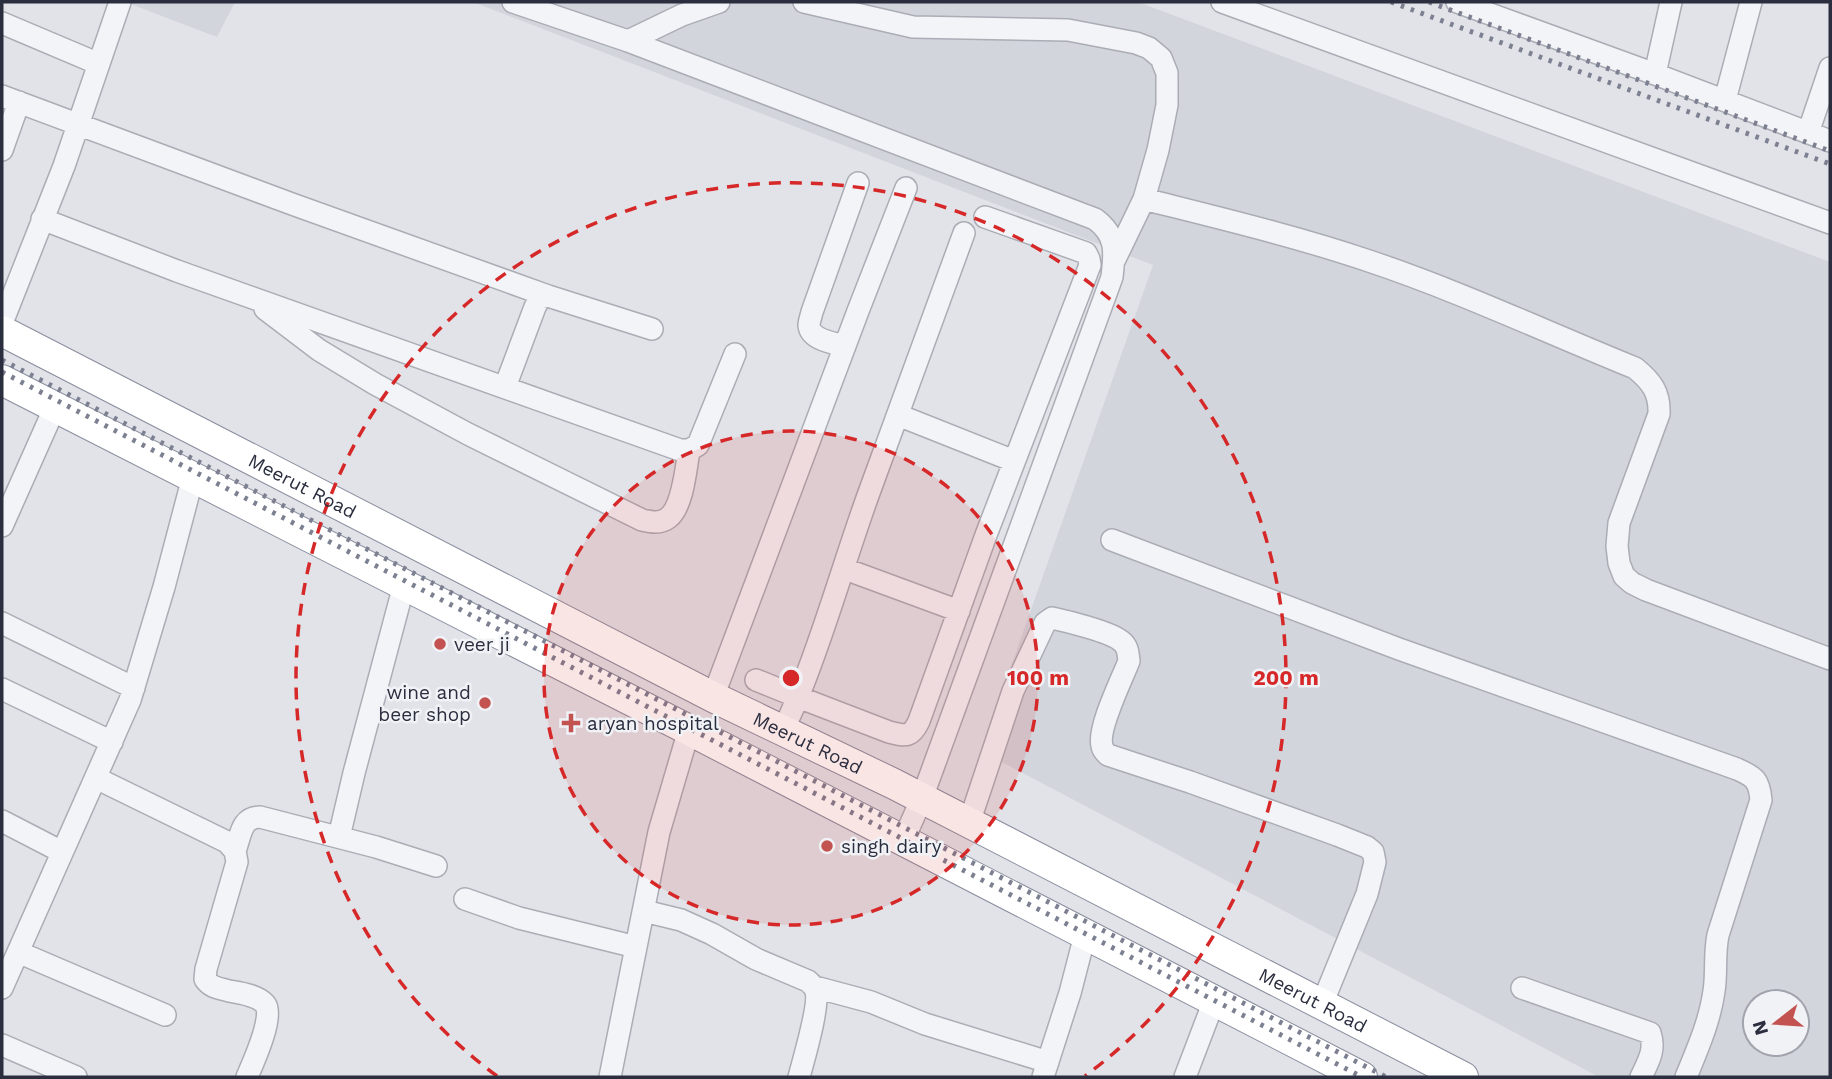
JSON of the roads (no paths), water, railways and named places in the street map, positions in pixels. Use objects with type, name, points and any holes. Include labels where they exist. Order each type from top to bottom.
[{"type":"highway","name":"Meerut Road","points":[[2,331],[713,697],[970,822],[1463,1077]]},
{"type":"highway","points":[[2,380],[1363,1077]]},
{"type":"street","points":[[2,323],[78,125],[120,2]]},
{"type":"street","points":[[513,2],[628,41],[1095,219],[1105,227],[1112,238],[1115,259]]},
{"type":"street","points":[[628,41],[681,15],[719,2]]},
{"type":"street","points":[[804,2],[913,27],[1068,30],[1136,43],[1149,48],[1161,58],[1167,73],[1167,105],[1158,150],[1143,200],[1115,259],[1112,277],[1090,339],[922,798],[903,841]]},
{"type":"street","points":[[1222,2],[1830,223]]},
{"type":"street","points":[[1458,2],[1830,141]]},
{"type":"street","points":[[1655,74],[1671,2]]},
{"type":"street","points":[[1725,100],[1751,2]]},
{"type":"street","points":[[2,23],[99,64]]},
{"type":"street","points":[[1808,133],[1830,68]]},
{"type":"street","points":[[2,150],[10,99],[548,296],[652,329]]},
{"type":"street","points":[[845,346],[820,338],[812,333],[809,325],[858,183]]},
{"type":"street","points":[[713,697],[906,188]]},
{"type":"street","points":[[1143,200],[1255,227],[1367,260],[1455,292],[1635,368],[1655,389],[1660,402],[1660,414],[1619,523],[1617,546],[1619,563],[1625,576],[1646,590],[1830,659]]},
{"type":"street","points":[[756,680],[889,732],[901,735],[915,730],[1014,461],[1088,273],[1089,259],[1086,253],[985,217]]},
{"type":"street","points":[[43,219],[177,271],[680,450],[689,450],[698,445],[735,354]]},
{"type":"street","points":[[783,730],[798,697],[845,569],[869,492],[964,233]]},
{"type":"street","points":[[248,296],[319,350],[375,384],[468,434],[642,520],[655,523],[667,520],[675,512],[689,450]]},
{"type":"street","points":[[505,387],[535,307],[540,298],[548,296]]},
{"type":"street","points":[[2,526],[55,407]]},
{"type":"street","points":[[898,415],[1014,461]]},
{"type":"street","points":[[2,988],[134,688],[193,477]]},
{"type":"street","points":[[1112,540],[1399,649],[1754,776],[1760,787],[1761,800],[1718,935],[1710,1011],[1686,1077]]},
{"type":"street","points":[[845,569],[959,611]]},
{"type":"street","points":[[339,837],[404,585]]},
{"type":"street","points":[[970,822],[1013,691],[1045,623],[1052,618],[1122,641],[1128,649],[1129,661],[1104,725],[1102,749],[1108,755],[1337,835],[1373,852],[1375,862],[1367,894],[1322,1004]]},
{"type":"street","points":[[2,623],[134,688]]},
{"type":"street","points":[[2,689],[112,742]]},
{"type":"street","points":[[611,1077],[659,832],[689,730]]},
{"type":"street","points":[[96,778],[227,842],[236,851]]},
{"type":"street","points":[[247,1077],[268,1021],[268,1009],[263,1001],[209,985],[205,979],[237,862],[236,851],[246,821],[251,817],[260,817],[436,866]]},
{"type":"street","points":[[2,821],[62,852]]},
{"type":"street","points":[[465,899],[519,918],[636,947]]},
{"type":"street","points":[[644,911],[681,920],[756,959],[808,981],[815,987],[871,1002],[1046,1070],[1086,934]]},
{"type":"street","points":[[18,952],[165,1015]]},
{"type":"street","points":[[799,1077],[814,1012],[817,995],[815,987]]},
{"type":"street","points":[[1522,988],[1650,1033],[1654,1043],[1641,1077]]},
{"type":"street","points":[[1185,1077],[1214,1001]]},
{"type":"street","points":[[2,1045],[76,1077]]},
{"type":"railway","points":[[1391,2],[1830,164]]},
{"type":"railway","points":[[1429,2],[1830,151]]},
{"type":"railway","points":[[2,360],[1386,1077]]},
{"type":"railway","points":[[2,372],[1362,1077]]},
{"type":"place","name":"veer ji","points":[[440,644]]},
{"type":"place","name":"wine and beer shop","points":[[485,703]]},
{"type":"place","name":"aryan hospital","points":[[571,723]]},
{"type":"place","name":"singh dairy","points":[[827,846]]}]
